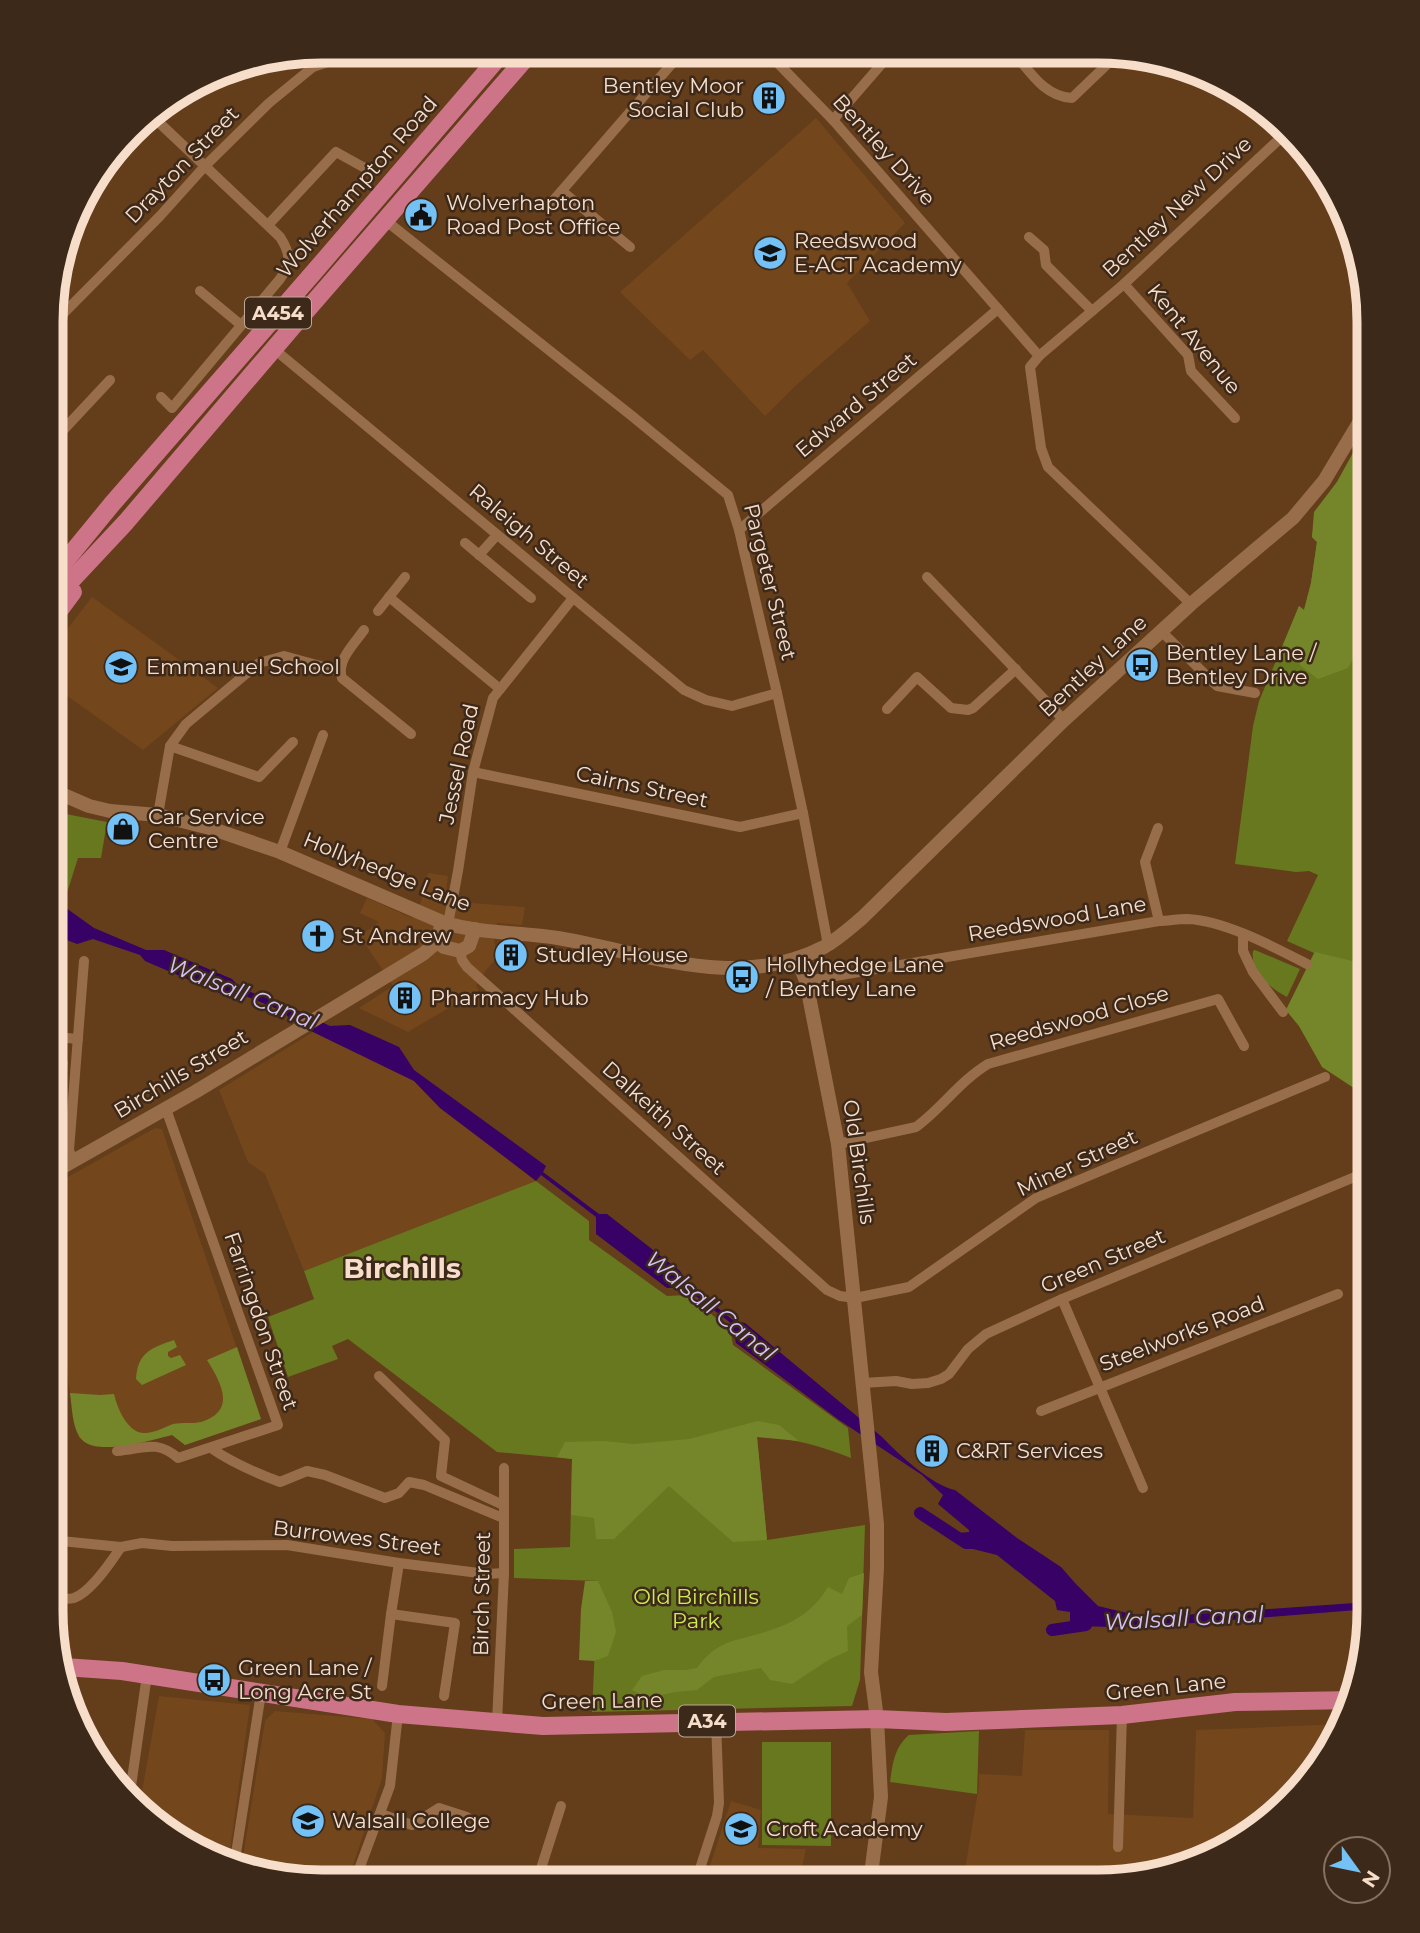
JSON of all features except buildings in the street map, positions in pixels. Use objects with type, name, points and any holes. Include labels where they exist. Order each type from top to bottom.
[{"type":"highway","name":"Wolverhampton Road","points":[[63,564],[120,494],[494,63]]},
{"type":"highway","name":"Wolverhampton Road","points":[[63,588],[126,522],[522,63]]},
{"type":"highway","name":"Wolverhampton Road","points":[[63,605],[126,522]]},
{"type":"highway","name":"Green Lane","points":[[69,1667],[114,1670],[398,1714],[572,1726],[877,1719],[946,1722],[1122,1715],[1235,1702],[1341,1700]]},
{"type":"street","name":"Drayton Street","points":[[64,313],[269,103],[313,67],[325,63]]},
{"type":"street","points":[[552,202],[673,63]]},
{"type":"street","name":"Bentley Drive","points":[[778,63],[833,120],[1039,356]]},
{"type":"street","points":[[833,120],[882,63]]},
{"type":"street","points":[[1023,63],[1048,91],[1062,97],[1072,97],[1108,64]]},
{"type":"street","points":[[310,64],[313,67]]},
{"type":"street","points":[[158,121],[268,225],[287,247],[287,268],[172,408],[161,397]]},
{"type":"street","name":"Bentley New Drive","points":[[1039,356],[1124,284],[1280,138]]},
{"type":"street","name":"Wolverhampton Road","points":[[268,225],[336,152],[372,172]]},
{"type":"street","points":[[562,191],[630,247]]},
{"type":"street","name":"Pargeter Street","points":[[385,219],[728,495],[739,530],[777,693],[828,945]]},
{"type":"street","points":[[1029,237],[1044,250],[1046,265],[1092,312]]},
{"type":"street","name":"Kent Avenue","points":[[1124,284],[1188,355],[1191,371],[1235,418]]},
{"type":"street","points":[[200,291],[241,325]]},
{"type":"street","name":"Edward Street","points":[[739,530],[998,309]]},
{"type":"street","name":"Raleigh Street","points":[[274,349],[684,690],[706,700],[732,706],[777,693]]},
{"type":"street","points":[[1039,356],[1030,368],[1041,448],[1048,467],[1191,604]]},
{"type":"street","points":[[63,430],[110,380]]},
{"type":"street","name":"Bentley Lane","points":[[828,945],[862,918],[1065,720],[1161,631],[1293,517],[1324,481],[1357,426]]},
{"type":"street","points":[[479,555],[497,535]]},
{"type":"street","points":[[465,543],[531,598]]},
{"type":"street","points":[[378,611],[405,577]]},
{"type":"street","points":[[927,577],[1065,720]]},
{"type":"street","points":[[389,597],[500,689]]},
{"type":"street","name":"Jessel Road","points":[[445,923],[458,870],[473,772],[493,698],[573,598]]},
{"type":"street","points":[[364,630],[342,661],[342,678],[411,734]]},
{"type":"street","points":[[1161,631],[1217,686],[1255,693]]},
{"type":"street","points":[[158,815],[170,746],[186,724],[259,663],[284,656],[340,671]]},
{"type":"street","points":[[887,709],[917,677],[951,708],[968,710],[1016,668]]},
{"type":"street","points":[[280,852],[323,735]]},
{"type":"street","points":[[170,746],[259,777],[293,742]]},
{"type":"street","name":"Cairns Street","points":[[473,772],[740,827],[803,813]]},
{"type":"street","name":"Hollyhedge Lane","points":[[63,795],[110,811],[158,815],[209,828],[280,852],[445,923],[561,939],[719,969],[756,967],[797,958]]},
{"type":"street","points":[[1158,828],[1145,862],[1158,921]]},
{"type":"street","name":"Reedswood Lane","points":[[806,981],[1158,921],[1189,919],[1228,928],[1307,964]]},
{"type":"street","points":[[445,923],[437,942],[444,947],[460,951],[469,946],[475,929]]},
{"type":"street","points":[[1243,934],[1243,951],[1253,972],[1283,1012]]},
{"type":"street","name":"Birchills Street","points":[[63,1167],[166,1110],[349,1000],[423,954],[437,942]]},
{"type":"street","points":[[797,958],[828,945]]},
{"type":"street","name":"Dalkeith Street","points":[[460,951],[467,967],[827,1290],[840,1296],[855,1298]]},
{"type":"street","name":"Old Birchills","points":[[797,958],[806,981],[838,1144],[855,1298],[878,1538],[871,1672],[877,1719]]},
{"type":"street","points":[[73,1161],[69,1150],[84,961]]},
{"type":"street","name":"Reedswood Close","points":[[838,1144],[916,1127],[972,1073],[988,1064],[1218,999],[1244,1046]]},
{"type":"street","points":[[63,1038],[78,1039]]},
{"type":"street","name":"Miner Street","points":[[855,1298],[909,1287],[1036,1198],[1325,1077]]},
{"type":"street","name":"Farringdon Street","points":[[117,1451],[152,1446],[166,1448],[178,1458],[278,1425],[166,1110]]},
{"type":"street","name":"Green Street","points":[[863,1383],[896,1381],[920,1384],[941,1380],[968,1349],[986,1334],[1062,1299],[1357,1176]]},
{"type":"street","name":"Steelworks Road","points":[[1041,1411],[1338,1294]]},
{"type":"street","points":[[1062,1299],[1143,1488]]},
{"type":"street","points":[[379,1377],[445,1440],[441,1476],[503,1505]]},
{"type":"street","points":[[211,1448],[237,1464],[280,1482],[307,1471],[325,1475],[385,1498],[399,1493],[409,1482],[424,1485],[503,1518]]},
{"type":"street","name":"Birch Street","points":[[497,1722],[504,1573],[504,1468]]},
{"type":"street","name":"Burrowes Street","points":[[63,1541],[121,1547],[142,1544],[287,1545],[399,1563],[487,1574],[504,1573]]},
{"type":"street","points":[[63,1598],[74,1598],[89,1587],[121,1547]]},
{"type":"street","points":[[382,1686],[399,1563]]},
{"type":"street","points":[[391,1615],[456,1623],[444,1696]]},
{"type":"street","points":[[131,1786],[148,1675]]},
{"type":"street","points":[[236,1855],[261,1693]]},
{"type":"street","points":[[359,1870],[390,1786],[398,1714]]},
{"type":"street","points":[[1118,1847],[1122,1715]]},
{"type":"street","points":[[872,1870],[881,1797],[877,1719]]},
{"type":"street","points":[[700,1870],[719,1803],[716,1721]]},
{"type":"street","points":[[541,1870],[561,1807]]},
{"type":"street","points":[[381,1814],[412,1825],[439,1808],[467,1817]]},
{"type":"shaded area","name":"Reedswood E-ACT Academy","points":[[816,118],[905,223],[847,283],[870,321],[765,416],[703,350],[690,360],[620,292]]},
{"type":"shaded area","name":"Emmanuel School","points":[[92,597],[218,688],[143,750],[63,693],[63,635]]},
{"type":"shaded area","points":[[428,873],[448,876],[445,901],[525,907],[522,925],[497,923],[494,940],[497,958],[476,986],[479,990],[408,1032],[359,1008],[393,986],[360,936],[379,922],[360,913],[367,898],[412,918],[421,902]]},
{"type":"shaded area","points":[[313,1032],[414,1081],[440,1108],[536,1181],[304,1271],[265,1174],[248,1162],[219,1090]]},
{"type":"shaded area","points":[[155,1128],[162,1129],[261,1419],[185,1445],[172,1435],[130,1445],[94,1447],[79,1438],[63,1344],[63,1180]]},
{"type":"shaded area","points":[[159,1696],[250,1705],[230,1853],[192,1835],[164,1817],[141,1796]]},
{"type":"shaded area","name":"Walsall College","points":[[275,1711],[372,1719],[385,1733],[382,1778],[351,1870],[288,1868],[243,1857],[265,1721]]},
{"type":"shaded area","points":[[1331,1724],[1304,1769],[1269,1806],[1228,1835],[1197,1850],[1132,1868],[965,1870],[979,1774],[1022,1776],[1025,1730],[1109,1730],[1108,1814],[1193,1818],[1196,1730]]},
{"type":"shaded area","name":"Croft Academy","points":[[731,1801],[761,1810],[758,1848],[806,1849],[801,1870],[709,1870]]},
{"type":"green space","points":[[1357,446],[1357,1090],[1323,1066],[1286,1010],[1314,953],[1287,941],[1318,875],[1309,871],[1296,872],[1235,864],[1253,726],[1259,701],[1299,606],[1304,610],[1317,542],[1312,537],[1314,513],[1337,482]]},
{"type":"green space","points":[[1357,446],[1357,651],[1348,668],[1318,679],[1302,667],[1283,645],[1299,606],[1304,610],[1311,583],[1317,542],[1312,537],[1314,512],[1337,482]]},
{"type":"green space","points":[[63,813],[107,822],[101,858],[78,858],[66,896],[63,896]]},
{"type":"green space","points":[[1255,950],[1300,969],[1287,997],[1262,978],[1253,959]]},
{"type":"green space","points":[[1315,952],[1357,962],[1357,1090],[1322,1067],[1299,1026],[1286,1010]]},
{"type":"green space","points":[[63,1054],[68,1062],[63,1119]]},
{"type":"green space","name":"Old Birchills Park","points":[[536,1181],[589,1221],[589,1240],[667,1296],[687,1295],[730,1329],[733,1345],[848,1428],[851,1458],[805,1443],[757,1437],[767,1540],[865,1525],[860,1680],[852,1706],[592,1712],[598,1581],[514,1578],[514,1549],[570,1547],[572,1459],[497,1452],[348,1339],[332,1346],[338,1359],[288,1377],[268,1317],[314,1299],[304,1271]]},
{"type":"green space","points":[[174,1340],[177,1347],[168,1352],[168,1356],[171,1358],[180,1355],[186,1365],[142,1385],[136,1379],[143,1357],[152,1349]]},
{"type":"green space","points":[[237,1347],[261,1419],[185,1445],[172,1435],[137,1444],[109,1447],[86,1443],[79,1436],[70,1393],[114,1394],[125,1420],[141,1433],[173,1424],[201,1422],[212,1417],[223,1403],[223,1395],[207,1360]]},
{"type":"green space","points":[[758,1421],[779,1425],[799,1441],[757,1437],[767,1540],[733,1542],[669,1486],[614,1539],[596,1539],[594,1518],[571,1515],[572,1459],[557,1457],[565,1442],[604,1441],[634,1444],[689,1439]]},
{"type":"green space","points":[[864,1573],[862,1615],[847,1626],[848,1651],[830,1659],[792,1684],[770,1680],[761,1668],[714,1677],[697,1690],[648,1698],[632,1690],[642,1676],[664,1670],[697,1668],[713,1651],[729,1642],[787,1624],[810,1609],[828,1587],[842,1594],[849,1578]]},
{"type":"green space","points":[[585,1581],[598,1581],[612,1612],[616,1632],[608,1656],[594,1661],[579,1660]]},
{"type":"green space","points":[[979,1731],[977,1794],[890,1782],[897,1751],[909,1735]]},
{"type":"green space","points":[[762,1742],[831,1742],[831,1846],[762,1845]]},
{"type":"water","name":"Walsall Canal","points":[[63,907],[94,928],[146,950],[164,950],[232,979],[240,988],[330,1026],[350,1025],[399,1047],[414,1070],[546,1166],[543,1172],[599,1214],[607,1214],[680,1271],[687,1283],[734,1321],[745,1323],[916,1468],[955,1490],[1017,1538],[1061,1567],[1098,1606],[1131,1614],[1169,1616],[1357,1603],[1357,1610],[1194,1623],[1079,1626],[1052,1630],[1069,1626],[1070,1612],[1057,1610],[1055,1601],[997,1555],[969,1548],[958,1542],[955,1538],[958,1533],[969,1530],[938,1504],[943,1495],[922,1475],[839,1420],[736,1343],[732,1324],[684,1287],[667,1288],[596,1234],[596,1217],[541,1175],[536,1181],[440,1108],[414,1081],[313,1032],[289,1019],[285,1012],[238,993],[231,998],[145,961],[140,955],[93,939],[77,944],[63,938]]},
{"type":"waterway","points":[[920,1513],[966,1543],[971,1543]]},
{"type":"waterway","points":[[1052,1630],[1086,1625]]},
{"type":"place","name":"Bentley Moor Social Club","points":[[769,98]]},
{"type":"place","name":"Wolverhapton Road Post Office","points":[[421,215]]},
{"type":"place","name":"Reedswood E-ACT Academy","points":[[770,253]]},
{"type":"place","name":"Bentley Lane / Bentley Drive","points":[[1142,665]]},
{"type":"place","name":"Emmanuel School","points":[[121,667]]},
{"type":"place","name":"Car Service Centre","points":[[123,829]]},
{"type":"place","name":"St Andrew","points":[[318,936]]},
{"type":"place","name":"Studley House","points":[[511,955]]},
{"type":"place","name":"Hollyhedge Lane / Bentley Lane","points":[[742,977]]},
{"type":"place","name":"Pharmacy Hub","points":[[405,998]]},
{"type":"place","name":"C&RT Services","points":[[932,1451]]},
{"type":"place","name":"Green Lane / Long Acre St","points":[[214,1680]]},
{"type":"place","name":"Walsall College","points":[[308,1821]]},
{"type":"place","name":"Croft Academy","points":[[741,1829]]},
{"type":"district","name":"Birchills","points":[[402,1268]]}]
